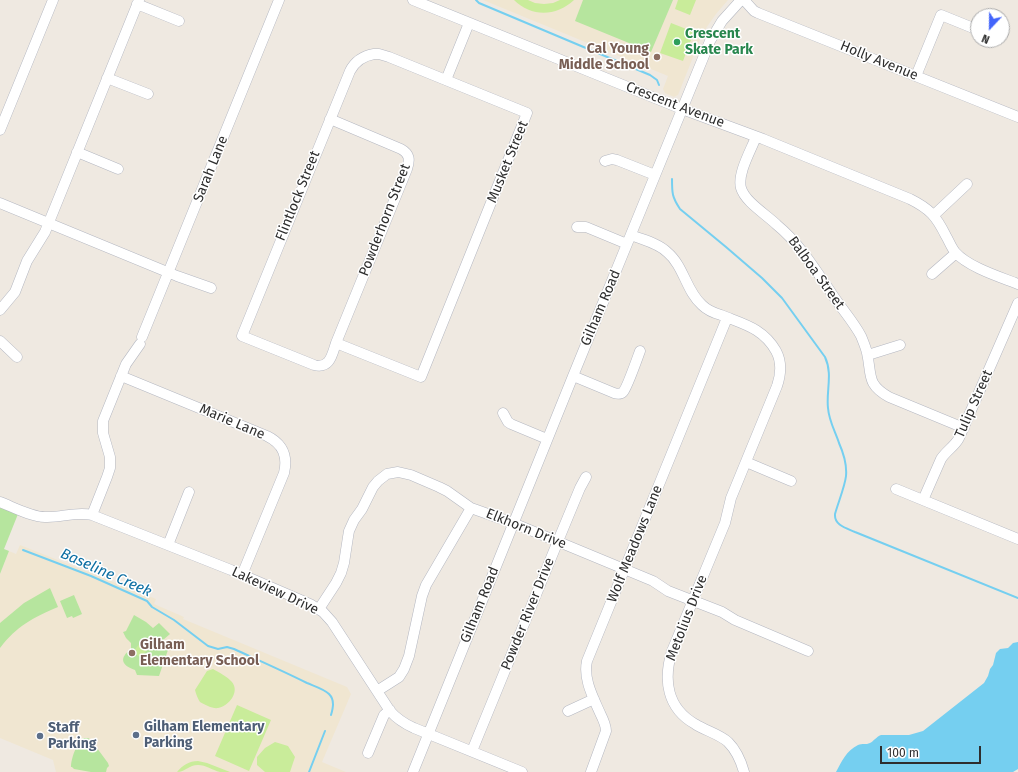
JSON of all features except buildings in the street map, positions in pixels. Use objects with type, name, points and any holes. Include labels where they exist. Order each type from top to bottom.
[{"type":"street","points":[[0,130],[53,0]]},
{"type":"street","name":"Sarah Lane","points":[[92,514],[110,468],[110,457],[103,433],[103,421],[128,360],[141,341],[173,274],[279,0]]},
{"type":"street","name":"Crescent Avenue","points":[[413,0],[910,199],[934,215],[956,253],[973,266],[1018,284]]},
{"type":"street","name":"Holly Avenue","points":[[743,0],[758,13],[1018,117]]},
{"type":"street","name":"Gilham Road","points":[[413,772],[547,439],[710,41],[714,32],[725,17],[743,0]]},
{"type":"street","points":[[0,310],[15,292],[27,261],[49,223],[138,2],[179,21]]},
{"type":"street","points":[[916,76],[941,15],[970,27]]},
{"type":"street","points":[[446,80],[469,23]]},
{"type":"street","name":"Musket Street","points":[[336,343],[421,377],[527,113],[384,55],[369,55],[360,59]]},
{"type":"street","name":"Flintlock Street","points":[[242,336],[350,71],[360,59]]},
{"type":"street","points":[[107,78],[148,94]]},
{"type":"street","name":"Powderhorn Street","points":[[242,336],[314,365],[323,366],[328,362],[404,176],[412,160],[405,151],[401,149],[330,120]]},
{"type":"street","name":"Balboa Street","points":[[756,137],[742,171],[741,188],[748,200],[785,232],[802,251],[861,336],[868,355],[870,378],[877,389],[889,397],[964,428]]},
{"type":"street","points":[[77,152],[118,169]]},
{"type":"street","points":[[605,161],[612,159],[617,160],[656,175]]},
{"type":"street","points":[[934,215],[968,184]]},
{"type":"street","points":[[0,203],[173,274],[211,288]]},
{"type":"street","points":[[578,227],[629,240]]},
{"type":"street","name":"Metolius Drive","points":[[629,240],[660,247],[666,251],[676,262],[693,294],[701,304],[710,311],[756,330],[765,336],[777,353],[780,364],[780,375],[777,386],[731,498],[725,523],[672,651],[667,680],[670,695],[679,711],[691,722],[727,742],[736,752],[744,772]]},
{"type":"street","points":[[932,274],[956,253]]},
{"type":"street","name":"Tulip Street","points":[[923,500],[941,459],[958,442],[1018,303]]},
{"type":"street","name":"Wolf Meadows Lane","points":[[591,772],[606,731],[603,719],[587,678],[587,661],[727,318]]},
{"type":"street","points":[[0,341],[17,357]]},
{"type":"street","points":[[868,355],[900,345]]},
{"type":"street","points":[[573,376],[614,393],[621,393],[626,388],[640,351]]},
{"type":"street","name":"Marie Lane","points":[[121,376],[267,436],[276,442],[282,450],[285,458],[284,473],[242,575]]},
{"type":"street","points":[[503,414],[511,424],[547,439]]},
{"type":"street","points":[[746,462],[791,480]]},
{"type":"street","name":"Elkhorn Drive","points":[[319,609],[341,572],[351,526],[362,509],[373,487],[386,471],[398,472],[421,479],[447,491],[471,508],[513,523],[625,569],[653,581],[668,591],[722,612],[735,620],[808,650]]},
{"type":"street","name":"Powder River Drive","points":[[472,751],[586,476]]},
{"type":"street","points":[[896,490],[1018,539]]},
{"type":"street","points":[[168,545],[189,492]]},
{"type":"street","name":"Lakeview Drive","points":[[0,502],[40,517],[80,513],[92,514],[310,604],[319,609],[332,622],[390,710],[401,721],[428,734],[522,772]]},
{"type":"street","points":[[377,691],[396,679],[403,671],[409,656],[422,596],[426,585],[471,508]]},
{"type":"street","points":[[568,711],[594,699]]},
{"type":"street","points":[[368,754],[384,715],[390,710]]},
{"type":"shaded area","name":"Cal Young Middle School","points":[[483,0],[728,0],[704,31],[678,95],[674,97],[665,93],[663,89],[668,76]]},
{"type":"shaded area","name":"Gilham Elementary School","points":[[20,545],[156,599],[154,604],[184,617],[183,619],[347,687],[351,694],[322,762],[346,772],[56,772],[53,760],[0,738],[0,574],[9,551],[16,554]]},
{"type":"green space","points":[[514,0],[528,0],[535,3],[544,4],[553,3],[560,0],[574,0],[559,10],[544,13],[528,10]]},
{"type":"green space","points":[[583,0],[673,0],[651,52],[575,21]]},
{"type":"green space","points":[[678,0],[696,0],[690,15],[675,9]]},
{"type":"green space","name":"Crescent Skate Park","points":[[671,23],[694,32],[683,61],[660,53]]},
{"type":"green space","points":[[0,507],[18,514],[4,549],[9,551],[0,574]]},
{"type":"green space","points":[[50,588],[58,607],[26,623],[6,640],[0,648],[0,623],[24,603]]},
{"type":"green space","points":[[74,595],[82,614],[73,618],[72,616],[67,618],[60,601]]},
{"type":"green space","points":[[134,615],[153,628],[159,623],[170,634],[163,640],[169,647],[159,676],[137,675],[135,670],[124,664],[123,658],[131,649],[131,643],[123,632],[126,631]]},
{"type":"green space","points":[[144,638],[152,643],[141,658],[133,652]]},
{"type":"green space","points":[[213,669],[230,680],[235,690],[229,702],[218,708],[211,707],[200,702],[195,690],[207,671]]},
{"type":"green space","points":[[237,705],[271,720],[249,771],[215,756]]},
{"type":"green space","points":[[84,738],[91,740],[108,763],[109,766],[106,772],[91,772],[74,769],[71,767],[75,751],[81,740]]},
{"type":"green space","points":[[275,742],[288,746],[295,757],[290,772],[265,772],[257,765],[257,757],[265,748]]},
{"type":"green space","points":[[198,761],[230,772],[220,772],[198,765],[177,772],[186,764]]},
{"type":"water","points":[[1018,642],[1018,769],[1013,772],[836,772],[847,753],[858,745],[870,743],[881,735],[909,735],[923,731],[984,683],[993,665],[996,653],[1000,649],[1008,648],[1013,643]]},
{"type":"waterway","points":[[476,0],[479,3],[650,75],[657,80],[659,85]]},
{"type":"waterway","points":[[672,179],[673,195],[680,209],[762,278],[782,298],[825,357],[829,370],[829,413],[846,467],[843,490],[835,514],[836,521],[855,532],[1018,598]]},
{"type":"waterway","name":"Baseline Creek","points":[[23,550],[91,576],[147,601],[152,607],[174,620],[208,646],[218,649],[227,647],[234,649],[322,689],[331,696],[333,701],[331,715]]},
{"type":"waterway","name":"Baseline Creek","points":[[309,772],[325,731]]},
{"type":"place","name":"Crescent Skate Park","points":[[677,42]]},
{"type":"place","name":"Cal Young Middle School","points":[[657,57]]},
{"type":"place","name":"Gilham Elementary School","points":[[132,653]]},
{"type":"place","name":"Gilham Elementary Parking","points":[[136,735]]},
{"type":"place","name":"Staff Parking","points":[[40,736]]}]
